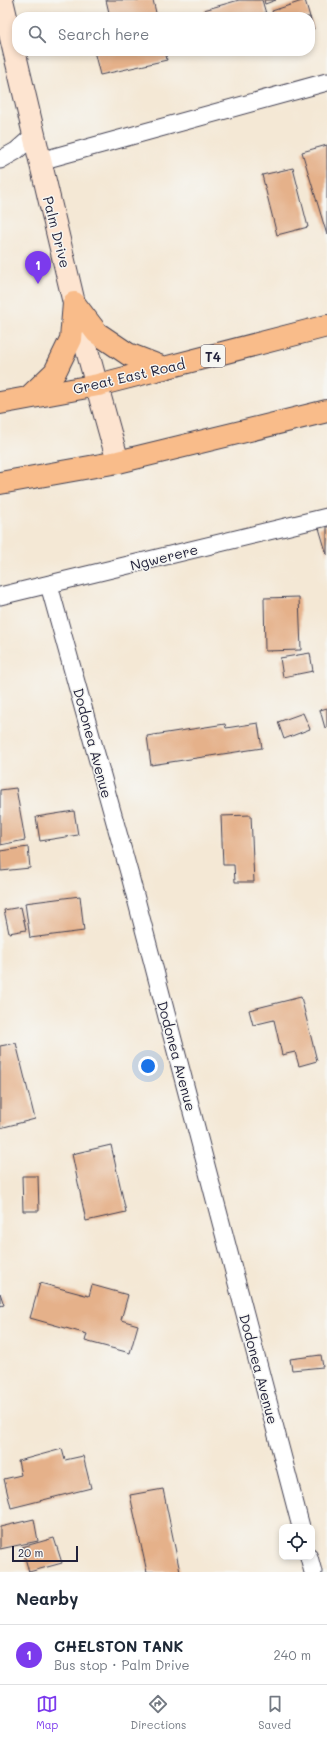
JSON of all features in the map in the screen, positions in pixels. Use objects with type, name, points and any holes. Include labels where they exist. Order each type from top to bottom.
[{"type":"main road","points":[[74,303],[97,333],[128,354],[164,368]]},
{"type":"main road","points":[[29,398],[55,372],[71,340],[74,303]]},
{"type":"main road","name":"Great East Road","points":[[0,403],[98,385],[327,326]]},
{"type":"main road","points":[[0,483],[118,462],[327,411]]},
{"type":"street","name":"Palm Drive","points":[[2,0],[12,42]]},
{"type":"street","name":"Palm Drive","points":[[15,56],[74,303],[98,385],[118,462]]},
{"type":"street","points":[[40,161],[327,82]]},
{"type":"street","points":[[0,160],[16,151],[34,135]]},
{"type":"street","name":"Ngwerere","points":[[0,596],[327,517]]},
{"type":"street","name":"Dodonea Avenue","points":[[50,585],[130,876],[300,1524]]},
{"type":"street","points":[[310,1560],[313,1572]]},
{"type":"building","points":[[106,0],[153,0],[156,12],[109,12]]},
{"type":"building","points":[[239,0],[262,0],[266,12],[205,12],[204,10]]},
{"type":"building","points":[[264,0],[276,0],[265,4]]},
{"type":"building","points":[[305,0],[309,12],[272,12]]},
{"type":"building","points":[[95,56],[166,56],[167,60],[100,75]]},
{"type":"building","points":[[327,145],[327,235],[302,152]]},
{"type":"building","points":[[293,168],[308,227],[277,235],[262,175]]},
{"type":"building","points":[[327,525],[327,555],[319,528]]},
{"type":"building","points":[[299,597],[301,650],[265,651],[264,598]]},
{"type":"building","points":[[310,653],[313,671],[283,677],[280,658]]},
{"type":"building","points":[[327,708],[327,727],[325,728],[320,710]]},
{"type":"building","points":[[303,713],[310,729],[284,739],[278,722]]},
{"type":"building","points":[[258,723],[262,748],[151,765],[147,736],[225,724],[226,728]]},
{"type":"building","points":[[16,788],[25,840],[0,845],[0,790]]},
{"type":"building","points":[[74,811],[78,835],[40,841],[36,817]]},
{"type":"building","points":[[251,815],[254,882],[235,882],[234,865],[223,865],[221,816]]},
{"type":"building","points":[[28,847],[30,868],[1,871],[0,851]]},
{"type":"building","points":[[80,896],[84,931],[30,938],[25,903]]},
{"type":"building","points":[[21,907],[26,930],[9,933],[4,910]]},
{"type":"building","points":[[301,997],[317,1061],[299,1066],[295,1052],[282,1055],[274,1020],[253,1025],[249,1010]]},
{"type":"building","points":[[16,1043],[35,1119],[0,1128],[0,1046]]},
{"type":"building","points":[[111,1145],[126,1212],[86,1221],[72,1154]]},
{"type":"building","points":[[22,1176],[38,1176],[39,1211],[23,1211]]},
{"type":"building","points":[[40,1283],[89,1296],[92,1285],[128,1295],[121,1320],[138,1325],[130,1353],[85,1341],[87,1334],[30,1318]]},
{"type":"building","points":[[0,1293],[4,1305],[0,1306]]},
{"type":"building","points":[[321,1355],[323,1367],[292,1370],[290,1359]]},
{"type":"building","points":[[62,1449],[65,1460],[83,1456],[91,1488],[11,1508],[4,1479],[21,1475],[18,1461]]},
{"type":"building","points":[[163,1489],[180,1572],[147,1572],[130,1495]]},
{"type":"building","points":[[34,1519],[38,1541],[0,1549],[0,1527]]},
{"type":"building","points":[[54,1538],[62,1563],[29,1572],[22,1547]]},
{"type":"place","name":"CHELSTON TANK","points":[[38,284]]}]
